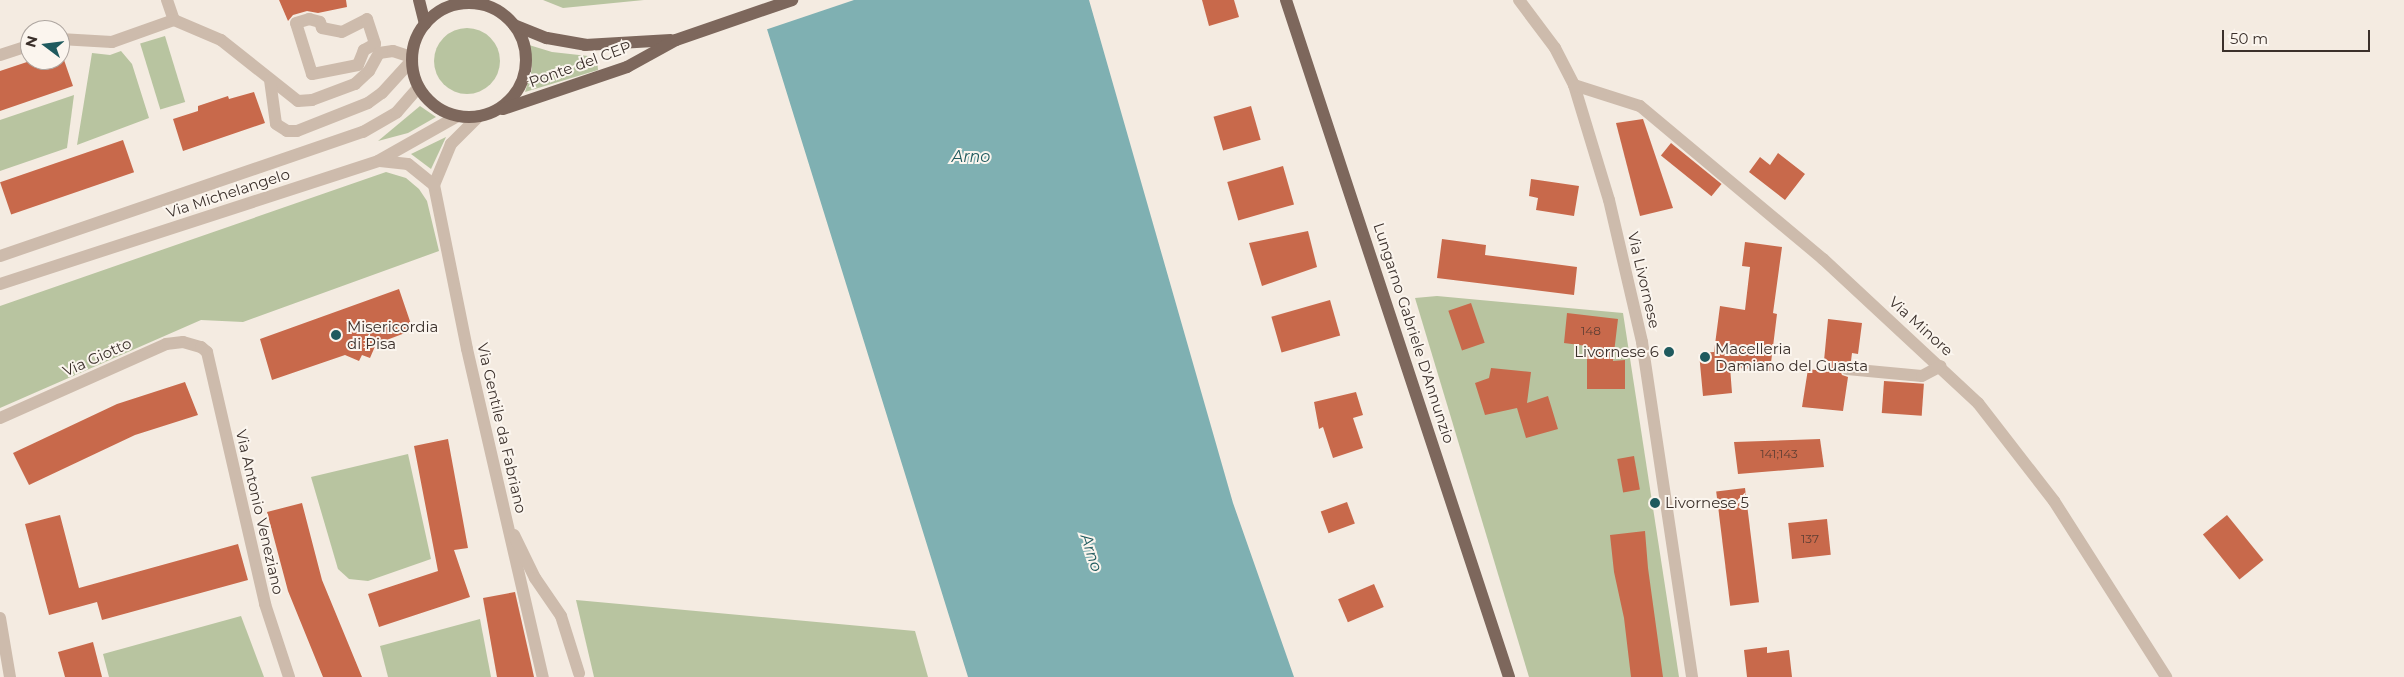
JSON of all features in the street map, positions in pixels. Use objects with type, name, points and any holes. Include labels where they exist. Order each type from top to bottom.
[{"type":"main road","points":[[419,0],[425,24]]},
{"type":"main road","name":"Ponte del CEP","points":[[485,115],[627,67],[676,40],[792,0]]},
{"type":"main road","name":"Lungarno Gabriele D'Annunzio","points":[[1286,0],[1509,677]]},
{"type":"main road","points":[[474,2],[498,11],[514,25],[526,52],[524,75],[510,100],[485,115],[458,116],[435,106],[419,87],[412,59],[417,37],[425,24],[443,9],[474,2]]},
{"type":"main road","name":"Ponte del CEP","points":[[514,25],[547,38],[585,45],[676,40]]},
{"type":"street","points":[[167,0],[174,20]]},
{"type":"street","name":"Via Livornese","points":[[1519,0],[1555,48],[1574,85],[1609,200],[1642,342],[1692,677]]},
{"type":"street","points":[[309,19],[320,22],[322,28],[342,32],[367,19],[375,44],[364,50],[358,65],[312,74],[296,23],[309,19]]},
{"type":"street","points":[[70,39],[112,42],[174,20],[221,40],[298,101],[312,100],[355,84],[369,71],[379,53],[393,51],[412,59],[368,103],[297,131],[284,130],[275,121],[270,80]]},
{"type":"street","points":[[0,55],[20,48]]},
{"type":"street","name":"Via Minore","points":[[1574,85],[1640,106],[1823,259],[1941,366],[1978,403],[2054,501],[2166,677]]},
{"type":"street","name":"Via Michelangelo","points":[[0,256],[363,132],[397,112],[419,87]]},
{"type":"street","points":[[378,161],[408,164],[434,184],[451,144],[485,115]]},
{"type":"street","name":"Via Michelangelo","points":[[0,284],[378,161],[458,116]]},
{"type":"street","name":"Via Gentile da Fabriano","points":[[434,184],[467,349],[542,677]]},
{"type":"street","name":"Via Giotto","points":[[0,418],[166,344],[183,342],[201,346],[207,352]]},
{"type":"street","name":"Via Antonio Veneziano","points":[[207,352],[265,604],[289,677]]},
{"type":"street","points":[[1847,369],[1922,376],[1941,366]]},
{"type":"street","points":[[507,522],[530,562],[535,578],[561,616],[579,673]]},
{"type":"street","points":[[0,618],[10,677]]},
{"type":"green space","points":[[543,0],[644,0],[563,8]]},
{"type":"green space","points":[[467,28],[480,30],[495,43],[498,48],[500,61],[498,74],[485,89],[480,92],[467,94],[454,92],[439,79],[436,74],[434,61],[436,48],[449,33],[454,30]]},
{"type":"green space","points":[[165,36],[185,102],[160,110],[140,44]]},
{"type":"green space","points":[[529,45],[552,52],[597,57],[598,70],[525,92],[532,69]]},
{"type":"green space","points":[[121,51],[132,64],[149,118],[77,145],[92,53],[110,55]]},
{"type":"green space","points":[[74,95],[67,148],[0,171],[0,120]]},
{"type":"green space","points":[[420,106],[436,117],[408,133],[378,141]]},
{"type":"green space","points":[[446,137],[431,169],[411,154]]},
{"type":"green space","points":[[386,172],[406,178],[419,189],[427,201],[439,251],[243,322],[201,320],[0,408],[0,306]]},
{"type":"green space","points":[[1437,296],[1623,313],[1679,677],[1529,677],[1415,298]]},
{"type":"green space","points":[[408,454],[431,559],[368,581],[349,579],[338,569],[311,477]]},
{"type":"green space","points":[[576,600],[915,631],[928,677],[594,677]]},
{"type":"green space","points":[[241,616],[264,677],[109,677],[103,654]]},
{"type":"green space","points":[[480,619],[491,677],[388,677],[380,646]]},
{"type":"water","name":"Arno","points":[[758,0],[1089,0],[1233,503],[1294,677],[968,677]]},
{"type":"pier","points":[[756,0],[854,0],[765,30]]},
{"type":"building","points":[[279,0],[346,0],[347,7],[318,13],[307,11],[293,15],[288,21]]},
{"type":"building","points":[[1202,0],[1234,0],[1239,17],[1209,26]]},
{"type":"building","points":[[20,64],[20,70],[67,70],[73,86],[0,111],[0,71]]},
{"type":"building","points":[[254,92],[265,123],[183,151],[173,119],[198,111],[198,106],[228,96],[229,99]]},
{"type":"building","points":[[1251,106],[1261,140],[1223,150],[1214,117]]},
{"type":"building","points":[[1643,119],[1673,208],[1640,216],[1616,123]]},
{"type":"building","points":[[123,140],[134,172],[11,214],[0,182]]},
{"type":"building","points":[[1671,143],[1722,184],[1711,196],[1661,155]]},
{"type":"building","points":[[1778,153],[1805,174],[1785,200],[1749,172],[1760,157],[1770,165]]},
{"type":"building","points":[[1283,166],[1294,204],[1238,220],[1227,182]]},
{"type":"building","points":[[1531,179],[1579,186],[1574,216],[1536,210],[1538,198],[1529,196]]},
{"type":"building","points":[[1308,231],[1317,267],[1262,286],[1249,243]]},
{"type":"building","points":[[1442,239],[1486,245],[1485,255],[1577,267],[1574,295],[1437,278]]},
{"type":"building","points":[[1745,242],[1782,247],[1773,313],[1777,314],[1770,371],[1730,367],[1732,393],[1703,396],[1699,353],[1714,352],[1720,306],[1745,310],[1750,267],[1742,266]]},
{"type":"building","name":"Misericordia di Pisa","points":[[399,289],[413,330],[376,344],[370,358],[362,355],[359,361],[345,355],[272,380],[260,339]]},
{"type":"building","points":[[1330,300],[1340,336],[1282,352],[1271,317]]},
{"type":"building","points":[[1471,303],[1485,343],[1462,351],[1448,311]]},
{"type":"building","points":[[1567,313],[1618,319],[1613,361],[1625,360],[1625,389],[1587,389],[1587,346],[1564,343]]},
{"type":"building","points":[[1828,319],[1862,323],[1858,354],[1852,353],[1851,361],[1843,362],[1839,368],[1842,375],[1848,377],[1843,411],[1802,407],[1808,369],[1823,371]]},
{"type":"building","points":[[1491,368],[1531,372],[1527,403],[1548,396],[1558,429],[1526,438],[1517,408],[1485,415],[1475,383],[1489,378]]},
{"type":"building","points":[[1884,381],[1924,384],[1922,416],[1882,413]]},
{"type":"building","points":[[185,382],[198,415],[135,435],[29,485],[13,453],[117,404]]},
{"type":"building","points":[[1356,392],[1363,415],[1353,418],[1363,448],[1333,458],[1323,427],[1319,429],[1314,402]]},
{"type":"building","points":[[448,439],[468,548],[454,550],[470,597],[379,627],[368,594],[438,571],[414,446]]},
{"type":"building","points":[[1820,439],[1824,467],[1738,474],[1734,442]]},
{"type":"building","points":[[1634,456],[1640,489],[1623,492],[1617,459]]},
{"type":"building","points":[[1745,488],[1759,602],[1730,606],[1716,492]]},
{"type":"building","points":[[1347,502],[1355,524],[1329,533],[1321,512]]},
{"type":"building","points":[[302,503],[322,580],[362,677],[323,677],[288,591],[267,512]]},
{"type":"building","points":[[60,515],[79,588],[238,544],[248,580],[102,620],[97,602],[49,615],[25,524]]},
{"type":"building","points":[[2227,515],[2264,560],[2239,580],[2203,535]]},
{"type":"building","points":[[1827,519],[1831,555],[1792,559],[1788,523]]},
{"type":"building","points":[[1645,531],[1648,568],[1663,677],[1631,677],[1624,618],[1614,572],[1610,535]]},
{"type":"building","points":[[1374,584],[1384,607],[1348,622],[1338,599]]},
{"type":"building","points":[[515,592],[534,677],[497,677],[483,598]]},
{"type":"building","points":[[93,642],[102,677],[65,677],[58,652]]},
{"type":"building","points":[[1767,647],[1767,653],[1789,650],[1792,677],[1747,677],[1744,650]]},
{"type":"place","name":"Misericordia di Pisa","points":[[336,335]]},
{"type":"place","name":"Livornese 6","points":[[1669,352]]},
{"type":"place","name":"Macelleria Damiano del Guasta","points":[[1705,357]]},
{"type":"place","name":"Livornese 5","points":[[1655,503]]}]
